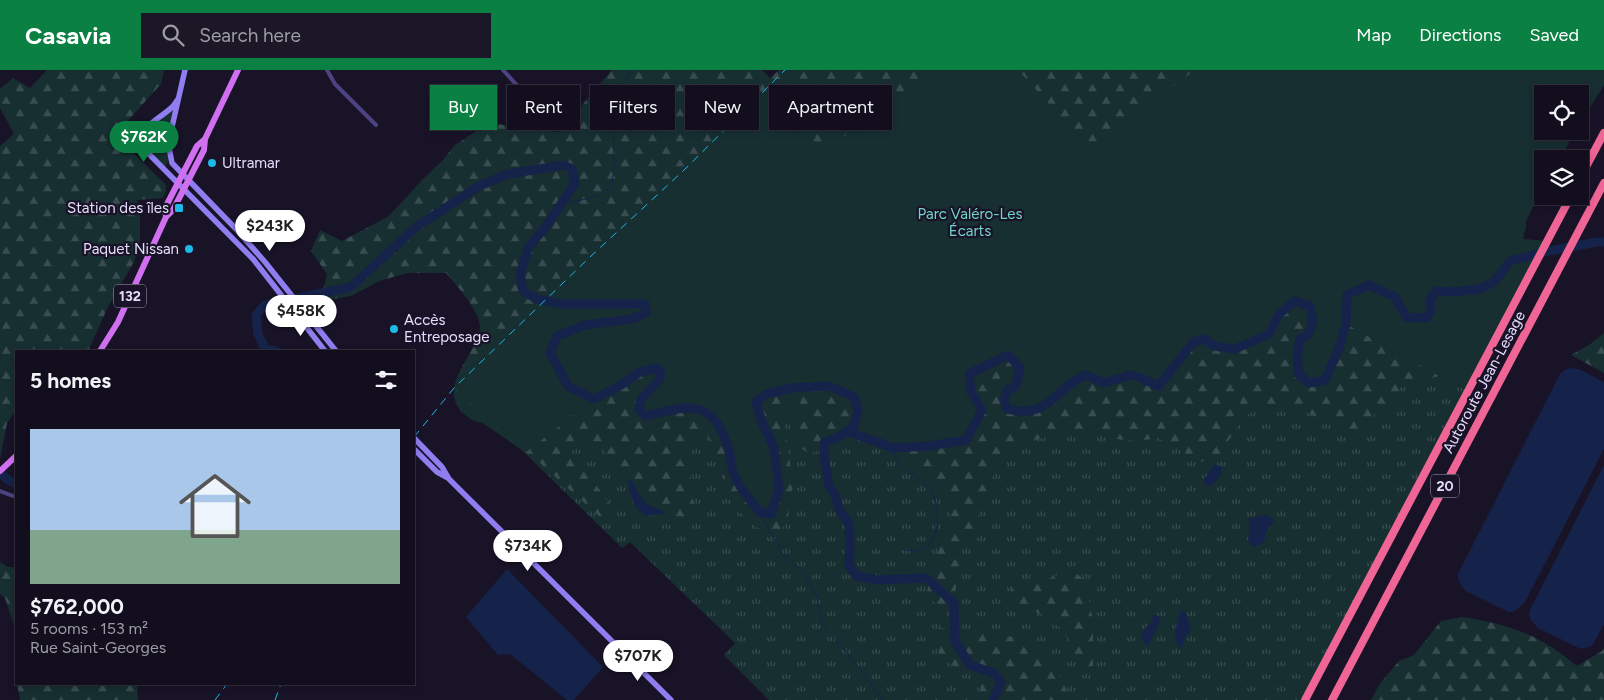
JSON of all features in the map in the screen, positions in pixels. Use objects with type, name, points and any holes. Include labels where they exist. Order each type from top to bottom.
[{"type":"highway","points":[[1589,161],[1604,133]]},
{"type":"highway","name":"Autoroute Jean-Lesage","points":[[1332,700],[1604,183]]},
{"type":"highway","name":"Autoroute Jean-Lesage","points":[[1305,700],[1566,205]]},
{"type":"main road","points":[[168,147],[185,70]]},
{"type":"main road","name":"132","points":[[101,350],[118,322],[166,217],[173,210],[204,150],[205,139],[238,70]]},
{"type":"main road","points":[[178,99],[171,108],[148,126],[143,134],[142,144],[144,148],[253,259],[324,350]]},
{"type":"main road","points":[[143,134],[156,128],[166,132],[172,163],[236,229],[335,350]]},
{"type":"main road","name":"132","points":[[166,217],[165,208],[196,146],[205,139]]},
{"type":"main road","points":[[415,439],[442,467],[449,479]]},
{"type":"main road","points":[[415,450],[437,472],[449,479],[671,700]]},
{"type":"main road","points":[[0,471],[15,457]]},
{"type":"street","points":[[327,70],[335,84],[376,125]]},
{"type":"street","points":[[502,70],[516,85]]},
{"type":"street","points":[[0,491],[15,497]]},
{"type":"green space","points":[[47,70],[164,70],[161,84],[115,135],[166,185],[166,191],[163,198],[137,200],[140,212],[140,241],[134,262],[108,307],[88,350],[15,350],[15,411],[7,423],[0,459],[0,146],[14,134],[0,108],[0,89],[13,78],[30,88]]},
{"type":"green space","name":"Parc Valéro-Les Écarts","points":[[612,70],[762,70],[770,78],[779,70],[1604,70],[1604,85],[1589,109],[1589,85],[1534,85],[1534,140],[1571,140],[1564,150],[1534,150],[1534,204],[1526,221],[1526,229],[1448,373],[1400,388],[1391,406],[1378,410],[1360,433],[1345,431],[1287,403],[1263,405],[1243,418],[1218,457],[1200,462],[1158,438],[1137,441],[1116,439],[1082,429],[1014,446],[996,468],[975,526],[961,549],[954,603],[943,609],[926,596],[936,555],[950,515],[947,499],[938,484],[906,459],[866,441],[832,433],[823,440],[817,451],[809,453],[797,446],[793,427],[795,409],[787,406],[783,411],[793,485],[787,523],[777,533],[756,527],[732,505],[720,464],[708,435],[701,430],[691,435],[687,451],[693,493],[692,514],[680,518],[663,509],[643,487],[625,477],[606,460],[606,453],[602,446],[590,441],[571,451],[571,455],[607,501],[613,515],[608,520],[601,518],[539,462],[483,423],[468,417],[456,403],[454,392],[456,381],[480,328],[477,314],[446,273],[407,273],[379,281],[351,296],[327,300],[323,291],[327,274],[311,251],[320,230],[342,241],[389,216],[455,145],[478,130],[497,130],[497,124],[507,125],[507,130],[559,132],[561,130],[580,130],[580,107],[590,96],[590,130],[675,130],[675,85],[599,85]]},
{"type":"green space","name":"Parc Valéro-Les Écarts","points":[[942,70],[1018,70],[1090,149],[1195,70],[1604,70],[1604,82],[1589,108],[1589,85],[1534,85],[1534,140],[1571,140],[1564,150],[1534,150],[1534,204],[1526,221],[1523,239],[1547,241],[1469,391],[1453,384],[1346,324],[1339,348],[1325,380],[1309,383],[1299,375],[1297,354],[1300,339],[1308,335],[1313,322],[1310,306],[1295,301],[1279,314],[1269,334],[1235,349],[1214,346],[1205,339],[1193,342],[1159,386],[1130,375],[1104,383],[1086,375],[1066,387],[1042,407],[1033,410],[1007,409],[1004,400],[1007,391],[1016,386],[1020,368],[1008,355],[969,374],[971,392],[982,410],[966,440],[928,446],[893,448],[847,431],[854,427],[858,410],[854,397],[829,386],[792,388],[766,394],[756,402],[762,422],[774,448],[779,490],[771,514],[759,512],[737,482],[722,431],[715,420],[707,413],[697,409],[686,408],[646,416],[639,409],[641,399],[660,379],[661,372],[657,368],[640,372],[618,387],[594,399],[525,453],[454,388],[723,130],[759,130],[760,94],[769,104],[769,130],[793,130],[811,149],[860,130],[892,130],[892,110]]},
{"type":"green space","points":[[178,99],[169,138],[170,159],[164,168],[144,149],[143,134]]},
{"type":"green space","points":[[1604,333],[1604,373],[1571,355],[1589,345]]},
{"type":"green space","points":[[1418,365],[1469,391],[1305,700],[769,700],[724,655],[735,643],[630,542],[622,548],[525,453],[594,399],[756,402]]},
{"type":"green space","points":[[0,562],[8,567],[15,567],[15,628],[5,598],[0,594]]},
{"type":"green space","points":[[1066,571],[1075,572],[1084,580],[1089,599],[1093,621],[1093,670],[1086,672],[1079,665],[1071,644],[1061,628],[1029,607],[1011,607],[1006,601],[1012,588],[1035,585]]},
{"type":"green space","points":[[1462,617],[1524,632],[1550,646],[1577,666],[1602,651],[1604,647],[1604,700],[1371,700],[1381,682],[1399,661],[1414,655],[1441,621]]},
{"type":"green space","points":[[940,628],[970,630],[1024,639],[1056,668],[1071,700],[977,700],[981,688],[978,680],[968,671],[947,663],[940,653],[933,636]]},
{"type":"green space","points":[[17,685],[137,685],[138,700],[20,700]]},
{"type":"water","points":[[1572,368],[1579,369],[1604,382],[1604,449],[1525,602],[1515,611],[1509,612],[1467,592],[1460,584],[1458,574],[1560,374]]},
{"type":"water","points":[[1214,465],[1221,466],[1220,476],[1214,483],[1208,486],[1205,485],[1203,481]]},
{"type":"water","points":[[1604,465],[1604,624],[1592,646],[1581,649],[1538,628],[1530,619],[1529,612]]},
{"type":"water","points":[[628,480],[631,480],[645,502],[666,515],[646,516],[641,513],[633,501]]},
{"type":"water","points":[[1264,515],[1273,518],[1274,521],[1266,532],[1264,542],[1253,547],[1248,541],[1250,526],[1248,519]]},
{"type":"water","points":[[507,569],[603,667],[574,700],[567,700],[510,654],[498,655],[466,617]]},
{"type":"water","points":[[1181,609],[1187,615],[1190,632],[1185,637],[1182,647],[1180,647],[1177,644],[1175,634]]},
{"type":"water","points":[[1153,615],[1160,616],[1160,620],[1150,643],[1146,645],[1142,635],[1152,622]]},
{"type":"waterway","points":[[565,199],[569,202],[592,197],[602,193],[612,185],[614,165],[613,111],[618,92],[631,70]]},
{"type":"waterway","points":[[270,350],[265,349],[258,334],[256,315],[265,305],[351,287],[416,227],[479,186],[508,174],[564,165],[572,169],[575,183],[545,228],[529,246],[520,274],[523,291],[537,299],[562,304],[645,304],[646,313],[632,319],[585,325],[557,336],[550,353],[568,386],[594,399],[618,387],[640,372],[657,368],[661,372],[660,379],[641,399],[639,409],[646,416],[686,408],[697,409],[707,413],[715,420],[722,431],[737,482],[759,512],[771,514],[779,490],[774,448],[762,422],[756,402],[766,394],[792,388],[829,386],[854,397],[858,410],[854,427],[824,443],[824,457],[829,486],[835,495],[839,509],[849,524],[849,566],[857,576],[877,580],[926,578],[954,603],[955,641],[970,665],[994,673],[1001,682],[993,700]]},
{"type":"waterway","points":[[847,431],[893,448],[928,446],[966,440],[982,410],[971,392],[969,374],[1008,355],[1020,368],[1016,386],[1007,391],[1004,400],[1007,409],[1021,411],[1042,407],[1066,387],[1086,375],[1104,383],[1130,375],[1159,386],[1193,342],[1205,339],[1214,346],[1235,349],[1269,334],[1279,314],[1295,301],[1310,306],[1313,322],[1308,335],[1300,339],[1297,354],[1299,375],[1309,383],[1325,380],[1339,348],[1346,324],[1347,295],[1369,285],[1395,297],[1406,317],[1427,318],[1431,310],[1430,299],[1436,291],[1454,292],[1480,289],[1495,281],[1510,261],[1549,251],[1604,242]]},
{"type":"waterway","points":[[893,448],[899,463],[931,490],[937,512],[936,529],[930,543],[925,548],[919,550],[902,549]]},
{"type":"waterway","points":[[0,473],[15,484]]},
{"type":"waterway","points":[[759,512],[788,561],[802,570],[816,594],[821,621],[883,700]]},
{"type":"railway","points":[[415,436],[454,388],[590,257],[682,172],[785,70]]},
{"type":"railway","points":[[215,700],[226,685]]},
{"type":"railway","points":[[275,700],[281,685]]},
{"type":"place","name":"Ultramar","points":[[212,163]]},
{"type":"place","name":"Station des îles","points":[[179,208]]},
{"type":"place","name":"Paquet Nissan","points":[[189,249]]},
{"type":"place","name":"Accès Entreposage","points":[[394,329]]}]
